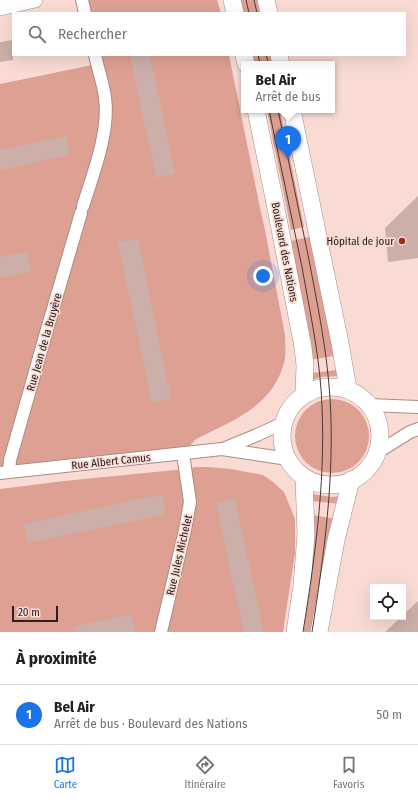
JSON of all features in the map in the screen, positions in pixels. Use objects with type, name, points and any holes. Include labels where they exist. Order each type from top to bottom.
[{"type":"main road","points":[[232,0],[235,12]]},
{"type":"main road","points":[[266,0],[269,12]]},
{"type":"main road","name":"Boulevard des Nations","points":[[257,113],[303,347],[305,365],[304,394]]},
{"type":"main road","points":[[293,113],[348,390]]},
{"type":"main road","points":[[332,386],[348,390],[369,405],[379,426],[378,452],[371,464],[362,474],[351,480],[330,484],[320,483],[304,477],[295,469],[288,459],[282,442],[283,423],[291,406],[304,394],[321,387],[332,386]]},
{"type":"main road","points":[[295,632],[302,585],[306,535],[304,477]]},
{"type":"main road","points":[[319,632],[336,540],[351,480]]},
{"type":"street","points":[[0,8],[35,0]]},
{"type":"street","points":[[82,0],[85,12]]},
{"type":"street","name":"Rue Jean de la Bruyère","points":[[4,472],[10,460],[82,209],[100,153],[105,124],[105,98],[95,56]]},
{"type":"street","points":[[369,405],[418,407]]},
{"type":"street","name":"Rue Albert Camus","points":[[4,472],[222,449],[283,423]]},
{"type":"street","points":[[378,452],[410,432],[418,429]]},
{"type":"street","name":"Rue Albert Camus","points":[[222,449],[288,459]]},
{"type":"street","name":"Rue Jules Michelet","points":[[161,632],[185,530],[190,502],[183,454]]},
{"type":"shaded area","points":[[82,0],[217,0],[221,12],[85,12]]},
{"type":"shaded area","points":[[238,0],[261,0],[264,12],[240,12]]},
{"type":"shaded area","points":[[95,56],[229,56],[285,335],[285,359],[280,375],[273,388],[263,399],[241,416],[195,440],[183,454],[0,473],[0,84],[97,64]]},
{"type":"shaded area","points":[[249,56],[274,56],[275,61],[250,61]]},
{"type":"shaded area","points":[[268,113],[281,113],[304,227],[291,230]]},
{"type":"shaded area","points":[[313,236],[334,356],[310,360],[287,242]]},
{"type":"shaded area","points":[[337,370],[338,376],[322,377],[312,380],[311,373]]},
{"type":"shaded area","points":[[332,399],[346,402],[358,410],[366,422],[369,436],[366,450],[358,462],[346,470],[332,473],[318,470],[306,462],[298,450],[295,436],[298,422],[306,410],[318,402]]},
{"type":"shaded area","points":[[195,467],[231,469],[263,475],[284,492],[295,519],[295,553],[283,632],[0,632],[0,489]]},
{"type":"shaded area","points":[[312,494],[332,497],[341,496],[339,504],[312,501]]},
{"type":"shaded area","points":[[312,515],[336,519],[315,632],[299,632]]},
{"type":"building","points":[[12,40],[13,60],[0,62],[0,42]]},
{"type":"building","points":[[130,56],[150,56],[175,174],[156,178]]},
{"type":"building","points":[[66,136],[70,155],[0,170],[0,150]]},
{"type":"building","name":"Hôpital de jour","points":[[418,196],[418,258],[388,262],[385,228]]},
{"type":"building","points":[[138,239],[171,399],[152,403],[118,242]]},
{"type":"building","points":[[27,252],[31,271],[0,278],[0,257]]},
{"type":"building","points":[[162,494],[166,514],[28,543],[24,524]]},
{"type":"building","points":[[235,499],[264,632],[244,632],[220,523],[216,503]]},
{"type":"building","points":[[418,601],[418,632],[385,632],[398,620],[406,620],[406,612]]},
{"type":"building","points":[[131,614],[135,632],[73,632],[73,627]]},
{"type":"tram line","points":[[246,0],[249,12]]},
{"type":"tram line","points":[[254,0],[257,12]]},
{"type":"tram line","points":[[258,56],[259,61]]},
{"type":"tram line","points":[[266,56],[268,61]]},
{"type":"tram line","points":[[270,113],[302,267],[316,343],[321,389],[323,450],[319,511],[303,632]]},
{"type":"tram line","points":[[279,113],[318,308],[327,362],[330,398],[330,486],[321,574],[312,632]]},
{"type":"place","name":"Bel Air","points":[[288,159]]},
{"type":"place","name":"Hôpital de jour","points":[[402,241]]}]
